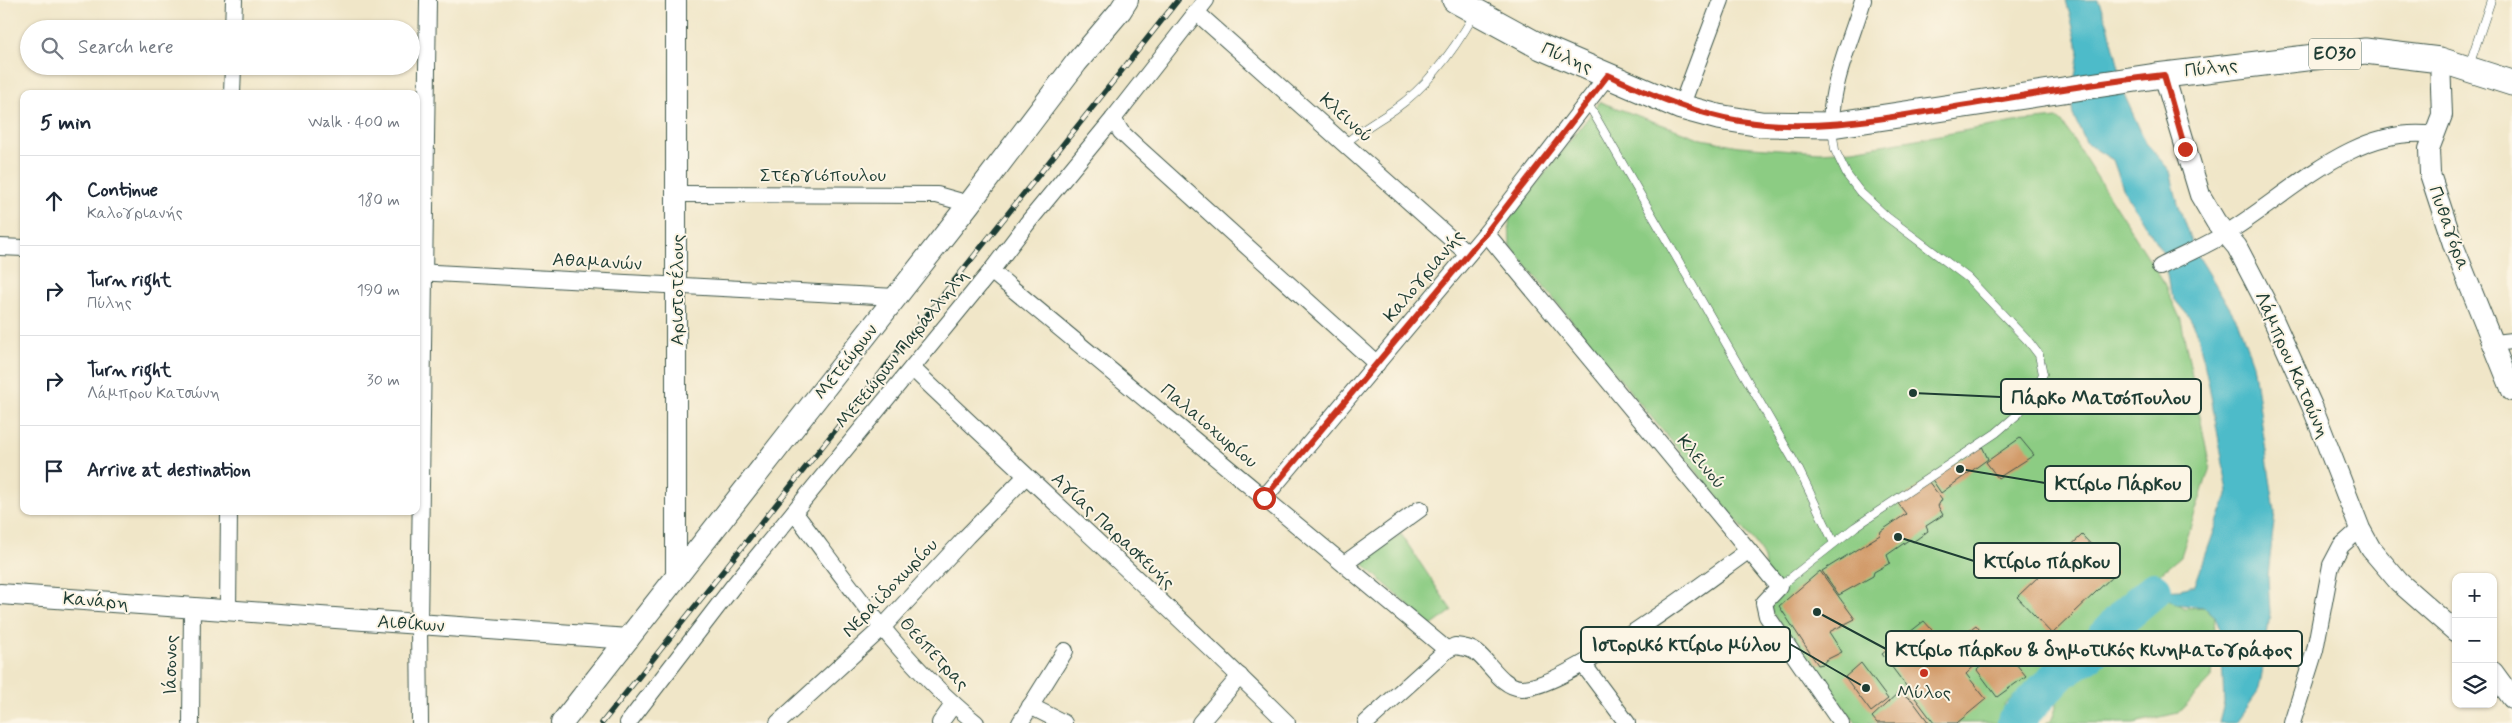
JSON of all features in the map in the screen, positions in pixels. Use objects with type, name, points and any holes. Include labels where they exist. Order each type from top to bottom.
[{"type":"main road","name":"Μετεώρων","points":[[562,723],[969,204],[1076,62],[1120,11],[1127,0]]},
{"type":"main road","name":"Πύλης","points":[[1465,6],[1541,47],[1681,107],[1761,124],[1832,124],[2160,75],[2365,51],[2440,60],[2512,83]]},
{"type":"street","points":[[233,20],[234,0]]},
{"type":"street","points":[[420,272],[428,0]]},
{"type":"street","name":"Αριστοτέλους","points":[[676,0],[676,579]]},
{"type":"street","points":[[1681,107],[1722,0]]},
{"type":"street","points":[[1832,124],[1831,114],[1835,90],[1863,0]]},
{"type":"street","name":"Μετεώρων Παράλληλη","points":[[628,723],[734,585],[991,271],[1040,206],[1113,119],[1201,6]]},
{"type":"street","name":"Κλεινού","points":[[1201,6],[1345,144],[1468,254]]},
{"type":"street","name":"Πυθαγόρα","points":[[2440,60],[2442,115],[2428,154],[2433,187],[2454,247],[2503,342],[2512,391]]},
{"type":"street","points":[[232,90],[233,75]]},
{"type":"street","name":"Καλογριανής","points":[[1264,498],[1486,233],[1608,75]]},
{"type":"street","name":"Λάμπρου Κατσώνη","points":[[2160,75],[2200,195],[2222,235],[2243,258],[2288,351],[2360,529],[2371,549],[2398,582],[2452,629]]},
{"type":"street","points":[[1113,119],[1121,132],[1131,142],[1377,364]]},
{"type":"street","points":[[2160,267],[2222,235],[2292,186],[2354,150],[2390,137],[2407,134],[2434,135]]},
{"type":"street","name":"Στεργιόπουλου","points":[[676,194],[937,195],[969,204]]},
{"type":"street","name":"Κλεινού","points":[[1486,233],[1779,587]]},
{"type":"street","points":[[0,247],[20,248]]},
{"type":"street","name":"Παλαιοχωρίου","points":[[991,271],[1447,650]]},
{"type":"street","name":"Αθαμανών","points":[[420,272],[896,297]]},
{"type":"street","name":"Αγίας Παρασκευής","points":[[912,368],[1025,477],[1240,676],[1287,723]]},
{"type":"street","name":"Νεραϊδοχωρίου","points":[[778,723],[882,628],[967,536],[1025,477]]},
{"type":"street","points":[[1344,564],[1420,509]]},
{"type":"street","name":"Θεόπετρας","points":[[794,512],[882,628],[921,673],[976,723]]},
{"type":"street","points":[[228,610],[229,515]]},
{"type":"street","points":[[419,515],[420,723]]},
{"type":"street","points":[[2296,721],[2315,650],[2331,565],[2341,546],[2360,529]]},
{"type":"street","points":[[1366,723],[1447,650],[1455,646],[1476,652],[1501,677],[1520,688],[1540,686],[1583,664],[1748,550]]},
{"type":"street","points":[[1779,587],[1764,603],[1767,616],[1841,723]]},
{"type":"street","name":"Κανάρη","points":[[0,594],[192,608]]},
{"type":"street","name":"Αιθίκων","points":[[192,608],[629,639]]},
{"type":"street","name":"Ιάσονος","points":[[191,723],[192,608]]},
{"type":"street","points":[[1020,723],[1065,651]]},
{"type":"street","points":[[1583,664],[1627,723]]},
{"type":"street","points":[[1200,723],[1240,676]]},
{"type":"street","points":[[2497,677],[2512,698]]},
{"type":"street","points":[[940,723],[953,704]]},
{"type":"street","points":[[1030,706],[1064,723]]},
{"type":"lane","points":[[2469,68],[2491,0]]},
{"type":"lane","points":[[1345,144],[1366,126],[1395,109],[1422,86],[1459,41],[1465,6]]},
{"type":"lane","points":[[1587,102],[1799,470],[1834,543]]},
{"type":"lane","points":[[1779,587],[1834,543],[1904,493],[1996,433],[2018,414],[2032,396],[2043,374],[2039,355],[1980,291],[1955,268],[1887,217],[1860,192],[1847,174],[1835,150],[1832,124]]},
{"type":"green space","points":[[1600,102],[1702,139],[1739,146],[1820,152],[1853,150],[2015,122],[2057,118],[2062,122],[2162,279],[2181,320],[2210,467],[2181,556],[2004,705],[2017,723],[1856,723],[1772,613],[1764,559],[1757,545],[1510,246],[1509,220]]},
{"type":"green space","points":[[1401,534],[1452,611],[1431,626],[1362,563]]},
{"type":"green space","points":[[2157,592],[2185,608],[2204,607],[2215,616],[2211,679],[2178,713],[2134,723],[2046,723],[2051,720],[2055,711],[2055,689],[2061,677],[2072,668],[2098,655],[2112,645]]},
{"type":"water","points":[[2066,0],[2098,0],[2108,25],[2120,72],[2119,83],[2146,143],[2170,171],[2178,204],[2193,247],[2238,322],[2253,364],[2275,512],[2268,576],[2270,613],[2262,674],[2258,692],[2236,723],[2219,723],[2224,703],[2221,633],[2215,616],[2204,607],[2176,604],[2154,590],[2180,589],[2195,585],[2228,492],[2209,385],[2197,331],[2190,318],[2175,300],[2169,287],[2164,255],[2124,191],[2113,160],[2087,144],[2073,115],[2071,101],[2079,51]]},
{"type":"building","points":[[2020,438],[2034,455],[1998,478],[1986,462]]},
{"type":"building","points":[[1982,446],[1988,459],[1941,493],[1931,478]]},
{"type":"building","points":[[1928,481],[1942,499],[1938,506],[1943,515],[1926,526],[1928,531],[1913,542],[1910,539],[1887,555],[1890,563],[1874,572],[1873,576],[1839,595],[1822,571],[1880,535],[1881,531],[1906,514],[1897,502]]},
{"type":"building","points":[[2082,535],[2117,572],[2052,634],[2017,597]]},
{"type":"building","points":[[1820,571],[1855,619],[1829,632],[1842,652],[1826,660],[1823,664],[1818,665],[1779,606]]},
{"type":"building","points":[[1924,621],[1947,647],[1976,625],[1993,648],[1966,674],[1986,699],[1957,723],[1934,723],[1882,654]]},
{"type":"building","points":[[2002,647],[2026,676],[1997,697],[1977,670]]},
{"type":"building","points":[[1861,663],[1888,699],[1871,712],[1845,677]]},
{"type":"building","points":[[1899,692],[1912,700],[1929,723],[1877,723],[1872,717]]},
{"type":"waterway","points":[[2015,721],[2062,671],[2090,653],[2128,612],[2154,590]]},
{"type":"railway","points":[[602,723],[1178,0]]},
{"type":"place","name":"Πάρκο Ματσόπουλου","points":[[1913,393]]},
{"type":"place","name":"Κτίριο Πάρκου","points":[[1960,469]]},
{"type":"place","name":"Κτίριο πάρκου","points":[[1898,537]]},
{"type":"place","name":"Κτίριο πάρκου & δημοτικός κινηματογράφος","points":[[1817,612]]},
{"type":"place","name":"Μύλος","points":[[1924,673]]},
{"type":"place","name":"Ιστορικό κτίριο μύλου","points":[[1866,688]]},
{"type":"route","points":[[1264,498],[1486,233],[1608,75],[1658,99],[1699,112],[1761,124],[1814,126],[1907,115],[2164,75],[2185,149]]}]
